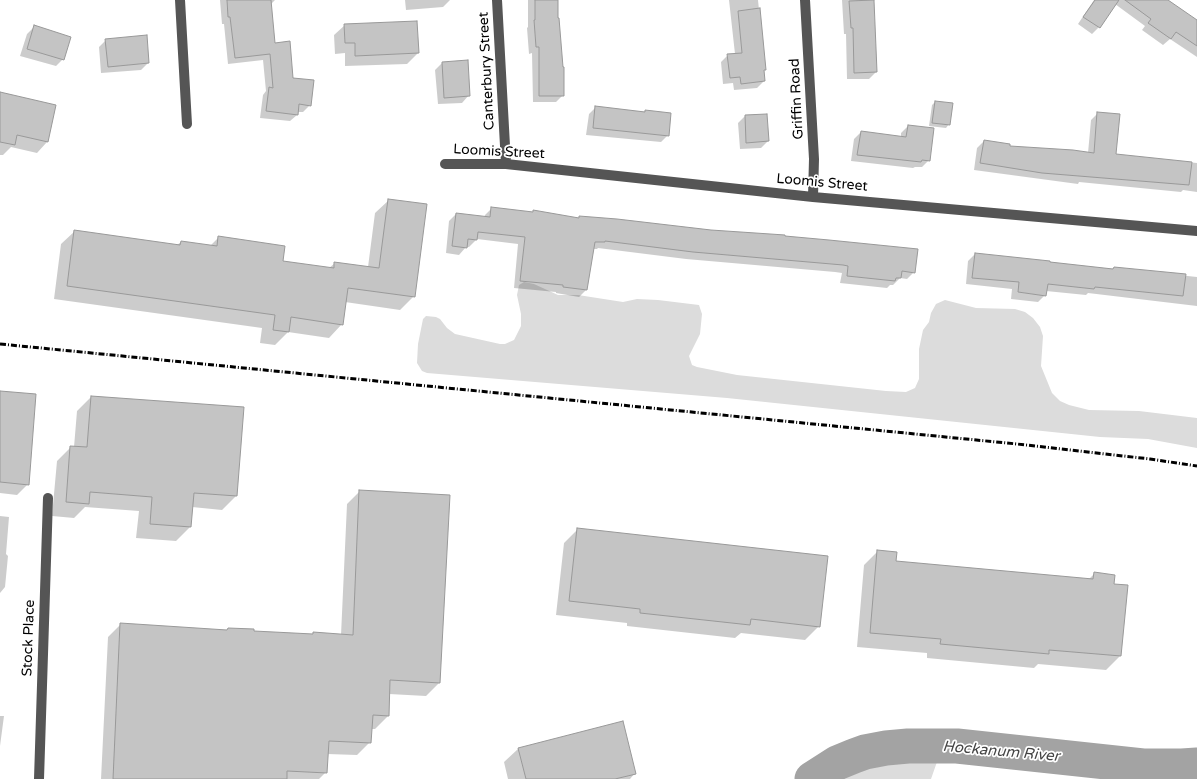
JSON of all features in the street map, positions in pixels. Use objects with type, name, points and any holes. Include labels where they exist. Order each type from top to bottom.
[{"type":"street","points":[[180,0],[187,124]]},
{"type":"street","name":"Canterbury Street","points":[[497,0],[506,164]]},
{"type":"street","name":"Griffin Road","points":[[805,0],[814,159],[813,197]]},
{"type":"street","name":"Loomis Street","points":[[445,164],[506,164],[813,197],[1197,231]]},
{"type":"street","name":"Stock Place","points":[[39,779],[48,498]]},
{"type":"shaded area","points":[[524,282],[534,284],[558,295],[578,295],[623,302],[637,299],[699,305],[702,314],[700,334],[689,356],[692,365],[697,367],[737,375],[886,391],[906,392],[915,388],[919,379],[919,349],[923,330],[929,322],[931,313],[936,304],[945,300],[976,308],[1015,309],[1025,312],[1033,318],[1040,327],[1043,336],[1041,366],[1052,393],[1060,401],[1089,410],[1139,411],[1197,418],[1197,448],[1148,439],[1100,437],[727,398],[427,373],[422,371],[417,363],[418,344],[423,319],[426,316],[440,319],[447,328],[455,334],[505,344],[514,340],[521,326],[521,314],[517,295],[519,285]]},
{"type":"shaded area","points":[[938,759],[931,779],[835,779],[837,775],[897,763]]},
{"type":"building","points":[[227,0],[271,0],[275,43],[290,41],[293,78],[314,80],[311,106],[299,104],[298,115],[266,111],[269,87],[273,88],[270,54],[235,58],[230,17],[228,17]]},
{"type":"building","points":[[535,0],[558,0],[558,18],[564,67],[564,96],[539,96],[539,47],[536,47],[534,20]]},
{"type":"building","points":[[874,0],[877,72],[854,73],[853,28],[851,28],[849,1]]},
{"type":"building","points":[[1095,0],[1119,0],[1100,28],[1083,17]]},
{"type":"building","points":[[1125,0],[1168,0],[1197,20],[1197,46],[1176,32],[1171,39],[1148,23],[1151,19]]},
{"type":"building","points":[[760,8],[766,70],[764,70],[765,81],[741,84],[740,77],[730,78],[727,54],[742,53],[738,11]]},
{"type":"building","points":[[417,21],[419,53],[355,56],[355,43],[345,43],[344,24]]},
{"type":"building","points":[[34,25],[71,37],[64,60],[27,49]]},
{"type":"building","points":[[147,35],[149,63],[108,67],[105,39]]},
{"type":"building","points":[[468,60],[470,96],[444,98],[442,62]]},
{"type":"building","points":[[0,92],[56,105],[48,142],[17,135],[15,145],[0,142]]},
{"type":"building","points":[[935,101],[953,103],[950,125],[932,123]]},
{"type":"building","points":[[595,106],[645,112],[645,110],[671,113],[669,136],[593,128]]},
{"type":"building","points":[[1097,112],[1120,114],[1116,154],[1192,162],[1189,185],[1042,173],[980,163],[984,140],[1010,144],[1010,146],[1073,150],[1094,153]]},
{"type":"building","points":[[767,114],[769,141],[746,143],[745,115]]},
{"type":"building","points":[[908,125],[934,128],[930,161],[922,160],[921,162],[857,155],[861,131],[906,137]]},
{"type":"building","points":[[388,199],[427,204],[415,297],[348,288],[343,325],[291,317],[289,332],[273,330],[275,315],[67,286],[74,230],[180,245],[181,241],[217,246],[218,236],[285,246],[283,261],[334,268],[334,262],[379,268]]},
{"type":"building","points":[[491,207],[533,212],[533,210],[579,218],[579,216],[617,219],[711,230],[785,235],[918,249],[915,273],[902,271],[901,278],[896,278],[895,281],[847,276],[848,266],[843,265],[693,252],[605,241],[595,242],[587,290],[563,287],[563,285],[520,281],[525,237],[478,232],[477,240],[468,239],[467,248],[452,246],[456,213],[490,217]]},
{"type":"building","points":[[975,253],[1113,269],[1114,267],[1186,274],[1183,296],[1048,284],[1046,296],[1018,292],[1019,282],[972,278]]},
{"type":"building","points":[[0,391],[36,394],[29,485],[0,482]]},
{"type":"building","points":[[91,396],[244,407],[237,496],[194,493],[191,527],[150,524],[152,497],[90,492],[89,504],[66,502],[70,446],[87,447]]},
{"type":"building","points":[[359,490],[450,495],[440,683],[390,680],[389,716],[373,715],[371,743],[329,741],[327,773],[287,771],[287,779],[113,779],[120,623],[227,630],[228,628],[254,629],[254,631],[313,634],[313,632],[353,635]]},
{"type":"building","points":[[577,528],[828,556],[820,627],[751,619],[750,625],[640,613],[640,609],[569,601]]},
{"type":"building","points":[[877,550],[897,552],[896,561],[1093,579],[1094,572],[1115,575],[1114,584],[1128,585],[1121,656],[1049,650],[1049,654],[940,644],[941,639],[870,633]]},
{"type":"building","points":[[623,721],[636,774],[615,779],[526,779],[518,748]]},
{"type":"waterway","name":"Hockanum River","points":[[812,779],[837,763],[865,752],[908,746],[957,746],[1143,766],[1197,765]]},
{"type":"railway","points":[[0,344],[1017,444],[1150,459],[1197,466]]}]
